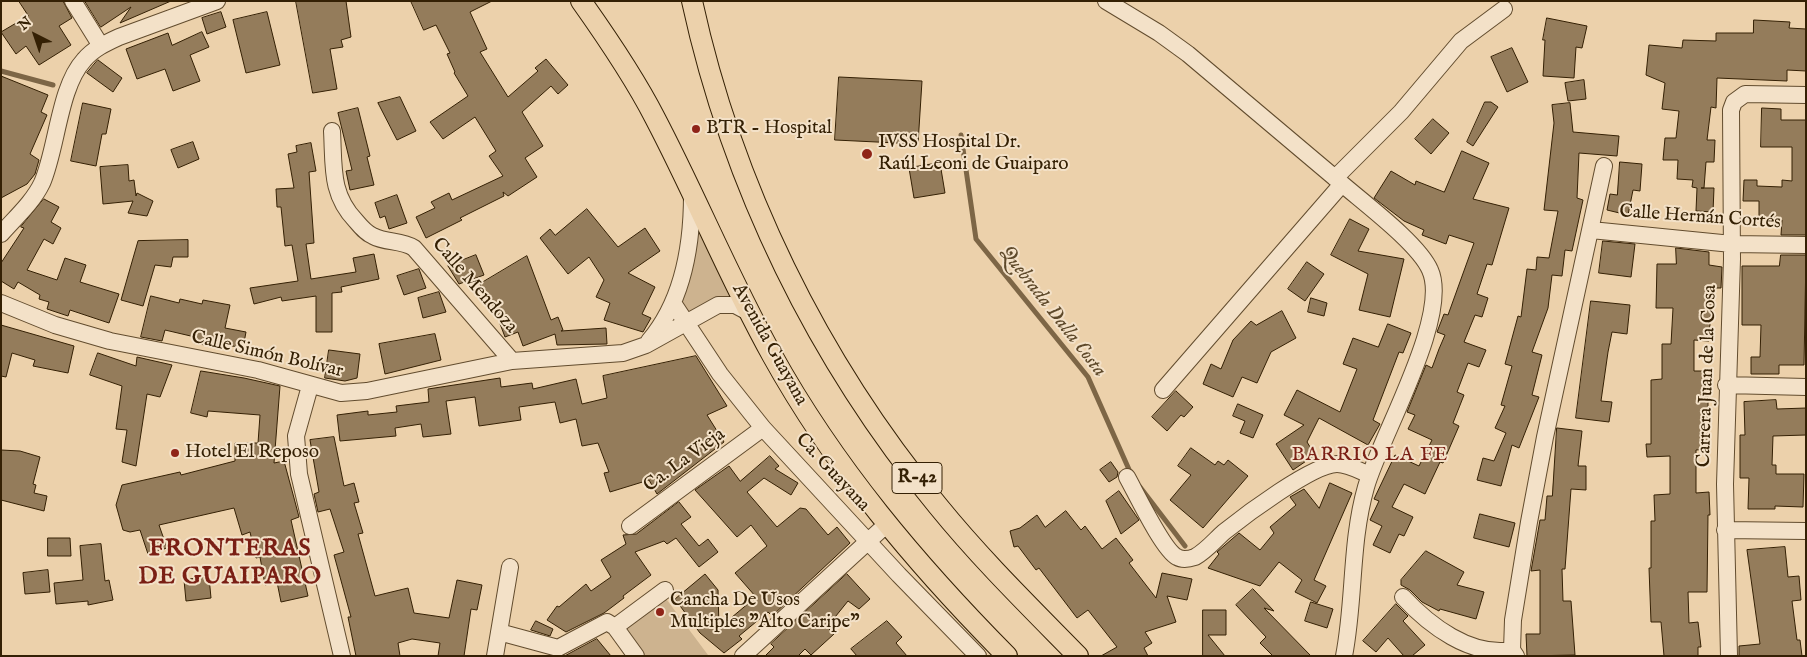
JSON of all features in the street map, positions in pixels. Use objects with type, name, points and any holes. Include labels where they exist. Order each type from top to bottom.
[{"type":"main road","name":"Avenida Guayana","points":[[581,1],[634,78],[750,313],[792,390],[821,435],[887,524],[1007,656]]},
{"type":"main road","name":"R-42","points":[[692,1],[716,90],[752,194],[798,294],[832,355],[870,414],[938,506],[981,556],[1078,656]]},
{"type":"street","points":[[73,1],[101,46]]},
{"type":"street","points":[[1,234],[40,185],[48,167],[62,111],[76,70],[83,60],[101,46],[119,37],[217,1]]},
{"type":"street","points":[[1106,1],[1159,33],[1188,54],[1376,212],[1416,251],[1430,268],[1434,281],[1429,325],[1401,402],[1370,475],[1356,530],[1352,588],[1344,656]]},
{"type":"street","points":[[1163,390],[1338,181],[1401,112],[1461,41],[1504,9]]},
{"type":"street","name":"Carrera Juan de la Cosa","points":[[1729,656],[1725,530],[1726,385],[1732,244],[1731,110],[1737,99],[1745,94],[1806,95]]},
{"type":"street","name":"Calle Mendoza","points":[[332,131],[336,189],[340,200],[350,215],[374,237],[408,244],[414,248],[512,361]]},
{"type":"street","points":[[1403,597],[1430,624],[1457,641],[1488,653],[1514,653],[1513,620],[1545,438],[1604,166]]},
{"type":"street","points":[[646,345],[658,332],[673,303],[684,271],[692,220],[692,193]]},
{"type":"street","name":"Calle Hernán Cortés","points":[[1591,230],[1732,244],[1806,245]]},
{"type":"street","name":"Calle Simón Bolívar","points":[[1,303],[54,325],[110,341],[258,370],[330,392],[350,393],[512,361],[599,356],[623,352],[646,345],[718,305],[735,306],[750,313]]},
{"type":"street","name":"Ca. Guayana","points":[[673,303],[720,374],[763,428],[867,542],[978,656]]},
{"type":"street","points":[[1726,385],[1806,387]]},
{"type":"street","points":[[310,386],[296,436],[300,474],[342,656]]},
{"type":"street","name":"Ca. La Vieja","points":[[630,526],[763,428]]},
{"type":"street","points":[[1127,477],[1166,547],[1175,557],[1184,560],[1194,557],[1205,550],[1244,518],[1288,487],[1328,465],[1349,466],[1370,475]]},
{"type":"street","points":[[743,656],[887,524]]},
{"type":"street","points":[[1725,530],[1806,531]]},
{"type":"street","points":[[495,656],[510,567]]},
{"type":"street","points":[[615,627],[664,590]]},
{"type":"street","points":[[499,632],[558,648],[604,622],[615,627],[630,653]]},
{"type":"shaded area","points":[[692,193],[735,305],[653,335],[669,305]]},
{"type":"shaded area","name":"Cancha De Usos Multiples \"Alto Caripe\"","points":[[664,596],[707,656],[646,656],[624,627]]},
{"type":"building","points":[[19,1],[63,1],[72,18],[59,26],[71,45],[39,65],[26,46],[16,54],[1,32],[28,16]]},
{"type":"building","points":[[85,1],[171,1],[120,23],[131,7],[101,27]]},
{"type":"building","points":[[296,1],[346,1],[351,37],[341,40],[343,47],[330,49],[337,89],[313,93]]},
{"type":"building","points":[[411,1],[492,1],[470,12],[487,49],[480,52],[508,97],[538,71],[535,68],[546,59],[568,85],[558,94],[551,86],[522,112],[543,146],[525,158],[537,177],[508,196],[503,192],[504,196],[426,238],[416,217],[435,208],[431,202],[449,193],[452,200],[503,176],[489,156],[496,151],[475,117],[443,139],[430,122],[468,96],[454,73],[447,54],[450,53],[436,25],[424,30]]},
{"type":"building","points":[[221,12],[226,27],[207,34],[202,18]]},
{"type":"building","points":[[267,12],[280,65],[246,73],[233,20]]},
{"type":"building","points":[[1547,18],[1587,26],[1582,48],[1576,47],[1574,78],[1543,76],[1545,40],[1543,40]]},
{"type":"building","points":[[1754,20],[1790,22],[1789,28],[1806,29],[1806,71],[1787,70],[1787,81],[1717,78],[1716,108],[1711,107],[1707,140],[1715,140],[1714,162],[1706,162],[1704,188],[1714,188],[1713,212],[1696,211],[1697,188],[1692,187],[1693,180],[1677,179],[1678,160],[1663,160],[1665,138],[1676,138],[1679,111],[1662,109],[1665,83],[1646,75],[1649,45],[1682,48],[1683,40],[1716,41],[1716,33],[1753,33]]},
{"type":"building","points":[[202,32],[209,47],[190,55],[200,81],[173,91],[165,69],[137,79],[126,49],[168,33],[172,45]]},
{"type":"building","points":[[1512,48],[1528,82],[1507,92],[1491,57]]},
{"type":"building","points":[[98,60],[122,78],[113,92],[87,73]]},
{"type":"building","points":[[1,76],[48,95],[41,112],[47,115],[30,154],[39,160],[35,174],[27,184],[1,198]]},
{"type":"building","points":[[839,77],[922,81],[918,144],[835,140]]},
{"type":"building","points":[[1584,80],[1586,99],[1568,101],[1565,83]]},
{"type":"building","points":[[400,97],[416,131],[397,140],[378,103]]},
{"type":"building","points":[[1485,102],[1491,102],[1498,107],[1473,146],[1467,142]]},
{"type":"building","points":[[83,103],[111,109],[106,134],[102,134],[96,166],[71,161]]},
{"type":"building","points":[[1570,103],[1573,132],[1619,136],[1617,156],[1579,153],[1577,198],[1583,200],[1572,251],[1565,250],[1562,276],[1552,275],[1548,308],[1532,352],[1542,355],[1532,395],[1539,397],[1519,448],[1512,445],[1501,486],[1477,480],[1483,458],[1494,461],[1506,433],[1495,428],[1505,406],[1501,405],[1512,366],[1505,364],[1518,316],[1521,317],[1527,269],[1536,270],[1537,257],[1549,258],[1558,211],[1544,210],[1554,123],[1552,105]]},
{"type":"building","points":[[358,108],[370,156],[367,157],[374,185],[350,190],[346,171],[352,170],[338,113]]},
{"type":"building","points":[[1762,108],[1781,109],[1781,120],[1806,120],[1806,235],[1781,235],[1782,220],[1759,220],[1759,201],[1743,201],[1744,180],[1757,180],[1757,186],[1782,187],[1782,180],[1792,181],[1792,147],[1761,147]]},
{"type":"building","points":[[1433,119],[1449,133],[1431,154],[1415,139]]},
{"type":"building","points":[[193,142],[199,159],[178,168],[171,150]]},
{"type":"building","points":[[311,143],[316,171],[309,172],[314,243],[306,244],[311,279],[356,272],[353,258],[374,254],[379,279],[341,287],[342,292],[332,293],[332,332],[316,332],[316,296],[282,301],[281,297],[254,304],[250,288],[298,281],[292,245],[285,246],[281,207],[277,207],[276,189],[294,188],[288,154],[297,152],[296,146]]},
{"type":"building","points":[[1462,151],[1489,163],[1473,199],[1509,208],[1492,265],[1487,264],[1477,294],[1488,298],[1482,317],[1475,315],[1464,342],[1486,350],[1479,367],[1468,363],[1457,392],[1464,395],[1453,423],[1459,426],[1443,463],[1440,462],[1425,494],[1404,484],[1392,507],[1413,517],[1404,536],[1399,534],[1390,553],[1373,545],[1382,526],[1370,520],[1379,501],[1374,499],[1395,455],[1419,466],[1432,440],[1408,429],[1415,415],[1407,412],[1426,365],[1432,368],[1445,335],[1437,332],[1444,314],[1448,315],[1474,243],[1449,235],[1446,244],[1422,235],[1424,230],[1404,221],[1374,198],[1391,171],[1415,185],[1416,181],[1444,192]]},
{"type":"building","points":[[1620,162],[1642,164],[1640,191],[1633,190],[1628,215],[1607,210],[1610,194],[1617,195]]},
{"type":"building","points":[[940,163],[945,193],[914,198],[909,168]]},
{"type":"building","points":[[128,165],[129,181],[134,180],[136,196],[137,193],[153,201],[147,216],[128,213],[133,201],[103,204],[100,167]]},
{"type":"building","points":[[397,195],[407,223],[389,229],[385,216],[380,218],[375,203]]},
{"type":"building","points":[[44,199],[59,207],[51,222],[61,228],[53,244],[44,239],[27,270],[57,280],[65,258],[86,265],[80,282],[119,294],[109,323],[70,310],[68,316],[47,309],[49,302],[39,299],[40,295],[18,282],[14,289],[1,281],[1,263],[24,228],[21,227]]},
{"type":"building","points":[[587,209],[618,247],[645,228],[660,251],[628,273],[655,287],[642,314],[651,318],[643,332],[604,320],[610,303],[596,297],[604,280],[589,257],[568,274],[540,238],[550,229],[555,235]]},
{"type":"building","points":[[1350,219],[1369,229],[1358,251],[1404,259],[1390,317],[1359,310],[1368,274],[1331,255]]},
{"type":"building","points":[[188,240],[188,257],[173,257],[171,267],[155,265],[143,306],[121,300],[138,241]]},
{"type":"building","points":[[1603,241],[1635,244],[1631,277],[1599,273]]},
{"type":"building","points":[[1676,248],[1709,252],[1709,265],[1722,267],[1721,288],[1712,288],[1709,341],[1694,340],[1694,371],[1707,371],[1708,400],[1708,449],[1696,450],[1696,493],[1709,492],[1710,515],[1708,515],[1707,592],[1688,592],[1689,623],[1698,622],[1701,647],[1698,647],[1698,656],[1664,656],[1661,622],[1651,622],[1649,568],[1651,568],[1651,521],[1655,521],[1654,495],[1670,494],[1670,456],[1647,457],[1646,444],[1651,444],[1651,380],[1662,379],[1662,344],[1671,344],[1673,308],[1656,308],[1657,264],[1676,264]]},
{"type":"building","points":[[476,255],[484,275],[459,284],[448,266]]},
{"type":"building","points":[[1781,255],[1806,255],[1804,365],[1779,365],[1779,374],[1751,374],[1751,357],[1760,357],[1761,325],[1742,325],[1742,266],[1779,266]]},
{"type":"building","points":[[527,256],[551,320],[558,317],[563,330],[561,331],[606,328],[607,344],[557,345],[555,334],[523,346],[518,332],[505,337],[491,300],[487,302],[480,284]]},
{"type":"building","points":[[1307,262],[1324,274],[1305,301],[1288,289]]},
{"type":"building","points":[[419,269],[426,288],[404,295],[397,276]]},
{"type":"building","points":[[439,292],[446,312],[423,318],[418,298]]},
{"type":"building","points":[[151,296],[179,303],[180,299],[202,304],[203,300],[230,305],[225,328],[246,332],[243,348],[222,344],[221,348],[194,343],[195,337],[165,330],[162,341],[141,337]]},
{"type":"building","points":[[1311,298],[1327,303],[1324,316],[1308,312]]},
{"type":"building","points":[[1591,301],[1630,305],[1627,334],[1612,332],[1608,352],[1601,401],[1612,402],[1609,422],[1576,418]]},
{"type":"building","points":[[1282,311],[1296,338],[1271,352],[1257,383],[1242,377],[1233,397],[1203,384],[1211,364],[1221,369],[1233,340],[1251,321],[1256,325]]},
{"type":"building","points":[[1388,324],[1411,333],[1403,353],[1399,352],[1373,420],[1380,424],[1368,445],[1319,418],[1307,442],[1315,455],[1293,470],[1276,444],[1304,425],[1284,415],[1297,390],[1340,412],[1357,369],[1343,364],[1353,338],[1378,347]]},
{"type":"building","points":[[1,325],[74,346],[68,373],[33,366],[35,360],[12,353],[6,377],[1,376]]},
{"type":"building","points":[[435,334],[441,360],[385,374],[379,344]]},
{"type":"building","points":[[329,350],[360,354],[357,378],[345,381],[325,378]]},
{"type":"building","points":[[98,353],[136,366],[137,357],[172,365],[160,397],[147,394],[136,466],[122,462],[127,430],[116,429],[122,386],[90,375]]},
{"type":"building","points":[[696,356],[727,406],[707,415],[724,442],[657,494],[649,480],[610,492],[604,473],[609,472],[598,443],[582,446],[576,419],[560,423],[555,402],[519,407],[521,420],[479,426],[475,397],[446,401],[451,434],[423,437],[421,424],[395,428],[396,436],[340,441],[337,415],[368,411],[368,415],[397,412],[396,406],[429,402],[428,389],[500,378],[501,387],[532,383],[533,389],[576,379],[582,404],[607,398],[603,376]]},
{"type":"building","points":[[201,371],[280,386],[274,463],[284,461],[299,517],[291,520],[308,596],[281,602],[277,582],[265,585],[260,557],[256,558],[250,532],[242,535],[234,508],[159,525],[167,548],[148,554],[140,530],[130,532],[123,530],[116,505],[122,485],[180,472],[181,475],[235,461],[235,443],[258,443],[260,415],[208,411],[207,417],[191,413]]},
{"type":"building","points":[[1176,391],[1193,407],[1184,417],[1181,415],[1167,431],[1152,417]]},
{"type":"building","points":[[1776,400],[1777,409],[1806,408],[1806,435],[1773,436],[1772,465],[1776,465],[1776,474],[1804,474],[1803,507],[1775,506],[1775,509],[1748,509],[1749,478],[1740,478],[1740,435],[1745,435],[1744,402]]},
{"type":"building","points":[[1238,404],[1263,415],[1253,438],[1240,433],[1245,421],[1233,416]]},
{"type":"building","points":[[1557,428],[1582,431],[1578,466],[1586,466],[1586,490],[1571,489],[1565,569],[1562,569],[1563,601],[1571,601],[1575,655],[1527,656],[1526,634],[1540,634],[1540,570],[1531,571],[1540,520],[1545,520],[1547,496],[1552,496]]},
{"type":"building","points":[[334,437],[344,486],[354,483],[359,502],[354,503],[363,533],[358,534],[375,596],[408,588],[414,613],[449,618],[457,580],[482,585],[477,610],[471,609],[464,656],[438,656],[440,643],[412,639],[398,643],[400,656],[356,656],[348,617],[351,617],[334,555],[344,552],[330,509],[318,512],[314,494],[319,492],[310,440]]},
{"type":"building","points":[[1191,448],[1215,465],[1218,461],[1224,465],[1228,460],[1248,476],[1203,528],[1170,500],[1191,475],[1178,466]]},
{"type":"building","points":[[1,450],[20,451],[40,457],[33,484],[36,485],[34,493],[47,496],[44,511],[1,500]]},
{"type":"building","points":[[770,456],[779,466],[775,469],[798,483],[791,495],[764,478],[747,492],[777,527],[800,508],[806,509],[828,535],[837,527],[850,543],[772,616],[768,612],[739,636],[742,639],[724,653],[700,633],[675,599],[705,574],[718,590],[719,628],[756,597],[735,573],[767,546],[751,525],[737,537],[695,490],[729,466],[740,481]]},
{"type":"building","points":[[1111,462],[1118,472],[1117,477],[1109,482],[1100,470]]},
{"type":"building","points":[[1330,483],[1352,493],[1314,580],[1326,586],[1317,603],[1295,592],[1302,580],[1279,562],[1260,586],[1208,568],[1219,554],[1217,552],[1239,533],[1260,550],[1274,533],[1270,527],[1296,505],[1290,497],[1304,489],[1319,508]]},
{"type":"building","points":[[1119,491],[1139,520],[1121,534],[1106,501]]},
{"type":"building","points":[[679,502],[691,517],[681,524],[699,546],[708,539],[718,552],[699,567],[676,538],[667,544],[664,541],[635,552],[651,575],[623,596],[624,598],[604,613],[566,632],[547,620],[557,606],[559,607],[586,584],[591,591],[611,577],[601,560],[626,544],[623,535],[636,534]]},
{"type":"building","points":[[1066,511],[1081,530],[1085,526],[1102,549],[1116,538],[1133,560],[1129,563],[1156,598],[1162,573],[1192,579],[1187,600],[1167,596],[1176,622],[1145,632],[1152,643],[1144,648],[1148,656],[1101,656],[1117,647],[1088,610],[1077,618],[1039,568],[1036,570],[1018,546],[1014,547],[1010,531],[1020,528],[1037,515],[1045,527]]},
{"type":"building","points":[[1480,514],[1515,523],[1509,547],[1474,538]]},
{"type":"building","points":[[48,538],[70,538],[71,556],[48,556]]},
{"type":"building","points":[[101,544],[105,581],[109,580],[113,600],[88,605],[88,601],[56,604],[54,583],[83,580],[80,546]]},
{"type":"building","points":[[1785,547],[1788,577],[1799,576],[1801,600],[1792,601],[1797,640],[1800,640],[1802,656],[1739,656],[1739,646],[1760,644],[1747,550]]},
{"type":"building","points":[[1426,551],[1464,572],[1457,585],[1484,592],[1476,619],[1440,609],[1439,611],[1422,602],[1410,590],[1401,585],[1401,580]]},
{"type":"building","points":[[48,570],[50,592],[25,594],[23,573]]},
{"type":"building","points":[[847,574],[870,599],[859,609],[848,601],[827,627],[834,634],[811,655],[805,649],[798,656],[765,656],[774,647],[771,644]]},
{"type":"building","points":[[209,577],[211,598],[186,601],[184,580]]},
{"type":"building","points":[[1253,589],[1274,611],[1264,608],[1311,656],[1273,656],[1260,643],[1266,637],[1236,605]]},
{"type":"building","points":[[1311,602],[1333,609],[1327,628],[1305,621]]},
{"type":"building","points":[[1396,604],[1408,616],[1403,621],[1425,645],[1412,656],[1404,656],[1388,638],[1376,652],[1363,641]]},
{"type":"building","points":[[1203,610],[1226,610],[1226,635],[1208,635],[1225,656],[1203,656]]},
{"type":"building","points":[[536,621],[553,629],[550,636],[531,630]]},
{"type":"building","points":[[887,621],[902,637],[896,643],[907,656],[857,656],[851,649]]},
{"type":"building","points":[[597,639],[611,656],[565,656]]},
{"type":"waterway","points":[[1,71],[53,85]]},
{"type":"waterway","name":"Quebrada Dalla Costa","points":[[961,135],[976,239],[1088,377],[1131,474]]},
{"type":"waterway","name":"Quebrada Dalla Costa","points":[[1140,487],[1185,546]]},
{"type":"place","name":"BTR - Hospital","points":[[696,129]]},
{"type":"place","name":"IVSS Hospital Dr. Raúl Leoni de Guaiparo","points":[[867,154]]},
{"type":"place","name":"Hotel El Reposo","points":[[175,453]]},
{"type":"place","name":"Cancha De Usos Multiples \"Alto Caripe\"","points":[[660,612]]},
{"type":"district","name":"BARRIO LA FE","points":[[1370,456]]},
{"type":"district","name":"FRONTERAS DE GUAIPARO","points":[[230,564]]}]
